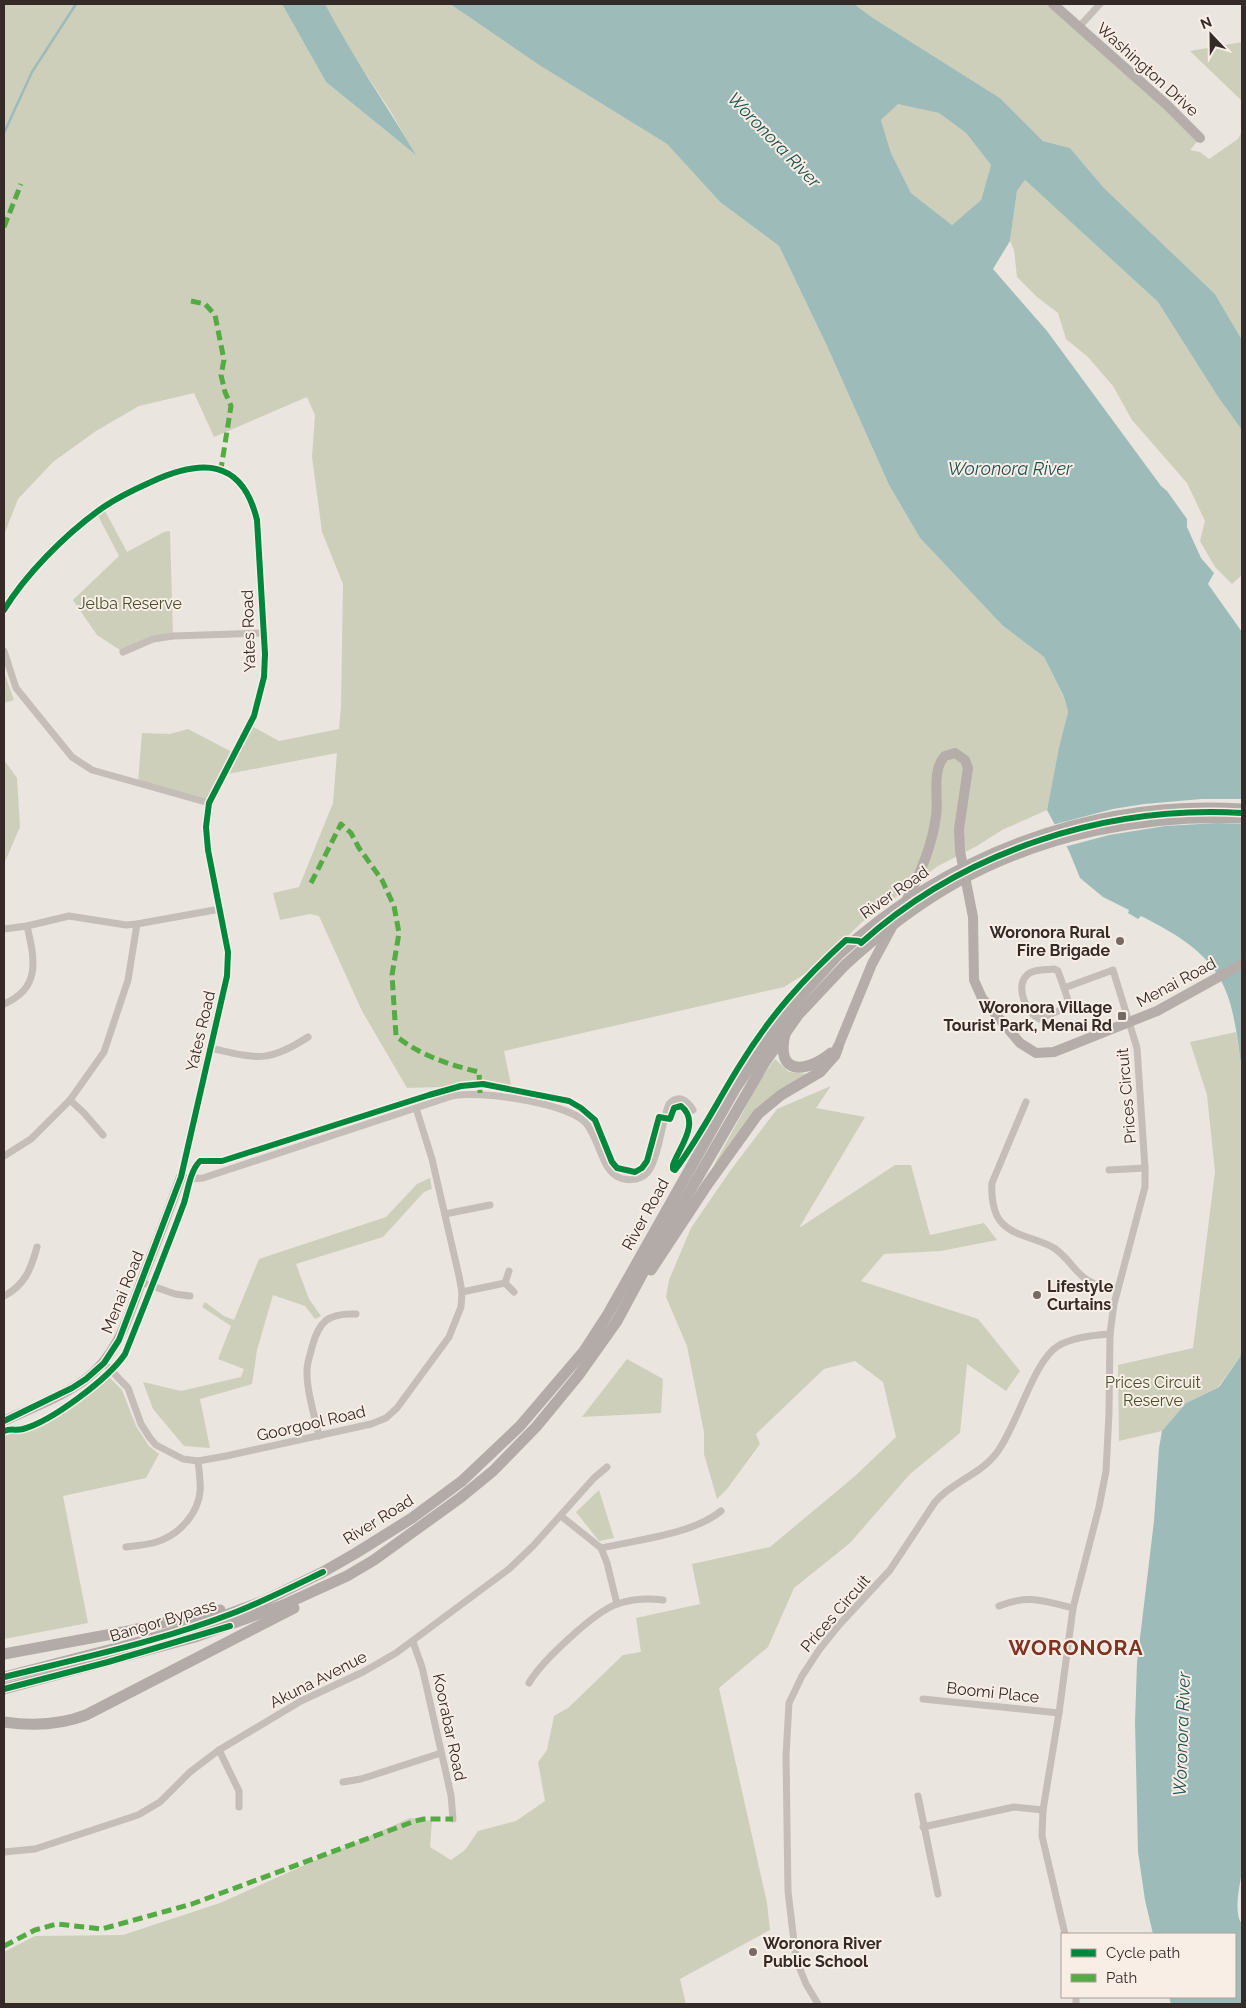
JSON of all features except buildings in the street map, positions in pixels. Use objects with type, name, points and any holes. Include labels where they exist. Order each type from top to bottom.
[{"type":"main road","name":"River Road","points":[[323,1572],[412,1518],[462,1481],[520,1426],[584,1351],[608,1314],[735,1089],[791,1007],[841,960],[876,922],[929,886],[967,865],[1014,844],[1082,823],[1131,814],[1187,808],[1242,809]]},
{"type":"main road","name":"River Road","points":[[347,1576],[404,1540],[493,1471],[536,1427],[578,1376],[618,1321],[651,1258],[765,1062],[786,1030],[820,990],[841,960],[870,943],[924,902],[958,881],[1021,853],[1078,835],[1129,824],[1194,818],[1242,818]]},
{"type":"main road","points":[[786,1030],[783,1054],[794,1067],[810,1066],[823,1060],[838,1047]]},
{"type":"main road","points":[[637,1286],[660,1258],[758,1114],[781,1095],[820,1072],[835,1055],[838,1047]]},
{"type":"main road","points":[[4,1654],[123,1632],[208,1613],[323,1572]]},
{"type":"main road","name":"Bangor Bypass","points":[[4,1677],[132,1644],[207,1622],[264,1600],[323,1572]]},
{"type":"main road","points":[[4,1722],[50,1723],[86,1715],[313,1598],[347,1576]]},
{"type":"main road","name":"Bangor Bypass","points":[[4,1689],[108,1662],[230,1626],[281,1606],[347,1576]]},
{"type":"street","name":"Washington Drive","points":[[1053,4],[1167,105],[1200,138]]},
{"type":"street","points":[[1080,27],[1100,4]]},
{"type":"street","name":"Yates Road","points":[[4,610],[14,592],[40,563],[99,510],[132,490],[165,475],[183,469],[202,466],[220,469],[235,478],[244,488],[254,506],[257,520],[265,654],[264,677],[254,716],[208,804],[206,827],[208,850],[228,952],[228,976],[181,1177]]},
{"type":"street","points":[[124,652],[153,639],[173,636],[263,633]]},
{"type":"street","points":[[4,652],[16,688],[72,757],[92,770],[208,804]]},
{"type":"street","name":"Menai Road","points":[[838,1047],[872,964],[913,888],[924,861],[937,815],[939,768],[942,759],[952,753],[962,757],[968,768],[959,828],[960,851],[973,917],[974,980],[982,998],[1020,1043],[1036,1053],[1054,1052],[1157,1011],[1242,964]]},
{"type":"street","points":[[4,929],[27,926],[69,916],[126,925],[137,924],[220,909]]},
{"type":"street","points":[[4,1156],[31,1139],[70,1100],[104,1052],[128,980],[137,924]]},
{"type":"street","points":[[4,1004],[15,1000],[31,982],[34,954],[27,926]]},
{"type":"street","points":[[1054,969],[1058,971],[1064,988],[1070,1006],[1039,1018],[1033,1016],[1025,1005],[1022,986],[1026,975],[1032,972],[1054,969]]},
{"type":"street","name":"Prices Circuit","points":[[1064,988],[1114,970],[1137,1048],[1146,1168],[1145,1187],[1117,1289],[1110,1334],[1109,1421],[1106,1471],[1099,1507],[1073,1608],[1059,1713],[1043,1810],[1042,1836],[1064,1933]]},
{"type":"street","points":[[210,1048],[262,1058],[275,1055],[308,1037]]},
{"type":"street","points":[[181,1177],[191,1179],[203,1178],[416,1108],[460,1095],[480,1094],[505,1097],[561,1109],[575,1114],[585,1122],[614,1175],[625,1180],[636,1179],[647,1173],[652,1164],[669,1104],[673,1100],[683,1099],[688,1102],[693,1110]]},
{"type":"street","points":[[70,1100],[103,1135]]},
{"type":"street","points":[[1026,1102],[992,1183],[996,1213],[1001,1222],[1009,1228],[1053,1248],[1071,1261],[1082,1276],[1098,1285],[1117,1289]]},
{"type":"street","name":"Goorgool Road","points":[[104,1363],[128,1388],[141,1424],[156,1444],[183,1459],[198,1461],[319,1436],[371,1424],[386,1418],[397,1408],[449,1337],[461,1307],[462,1292],[445,1214],[432,1159],[416,1108]]},
{"type":"street","points":[[1109,1170],[1146,1168]]},
{"type":"street","name":"Menai Road","points":[[4,1421],[72,1388],[86,1379],[104,1363],[119,1340],[181,1177]]},
{"type":"street","points":[[445,1214],[490,1204]]},
{"type":"street","points":[[4,1296],[13,1291],[31,1270],[37,1248]]},
{"type":"street","points":[[505,1283],[509,1271]]},
{"type":"street","points":[[141,1282],[175,1294],[190,1296]]},
{"type":"street","points":[[462,1292],[505,1283]]},
{"type":"street","points":[[505,1283],[514,1292]]},
{"type":"street","points":[[319,1436],[306,1373],[317,1331],[322,1323],[331,1317],[342,1314],[356,1314]]},
{"type":"street","name":"Prices Circuit","points":[[818,2004],[806,1984],[796,1959],[789,1899],[786,1766],[789,1703],[802,1676],[819,1650],[839,1625],[890,1570],[935,1502],[944,1492],[986,1464],[1004,1444],[1033,1381],[1047,1356],[1054,1348],[1064,1343],[1110,1334]]},
{"type":"street","points":[[126,1547],[144,1545],[164,1539],[182,1528],[195,1511],[200,1493],[198,1461]]},
{"type":"street","name":"Akuna Avenue","points":[[4,1852],[36,1849],[138,1815],[160,1802],[190,1772],[219,1750],[301,1701],[370,1668],[413,1642],[509,1569],[533,1546],[607,1466]]},
{"type":"street","points":[[601,1548],[690,1528],[709,1520],[721,1511]]},
{"type":"street","points":[[561,1516],[601,1548],[607,1563],[617,1604]]},
{"type":"street","points":[[529,1683],[540,1668],[590,1620],[601,1612],[617,1604],[649,1598],[663,1600]]},
{"type":"street","points":[[999,1606],[1017,1599],[1030,1598],[1073,1608]]},
{"type":"street","name":"Koorabar Road","points":[[413,1642],[422,1667],[450,1795],[453,1819]]},
{"type":"street","name":"Boomi Place","points":[[923,1699],[1059,1713]]},
{"type":"street","points":[[219,1750],[239,1791],[239,1807]]},
{"type":"street","points":[[343,1782],[361,1779],[441,1752]]},
{"type":"street","points":[[918,1796],[938,1894]]},
{"type":"street","points":[[923,1827],[1014,1807],[1043,1810]]},
{"type":"green space","points":[[4,4],[282,4],[326,82],[415,154],[391,112],[341,36],[325,4],[450,4],[539,65],[667,144],[720,202],[779,246],[827,346],[889,485],[920,538],[1002,625],[1044,657],[1064,698],[1068,712],[1047,810],[1002,830],[977,846],[938,866],[861,923],[819,965],[784,987],[504,1051],[511,1085],[407,1088],[362,1011],[319,916],[310,914],[280,920],[273,893],[299,887],[333,803],[337,753],[222,775],[209,803],[138,782],[142,733],[170,734],[188,729],[234,753],[250,725],[279,741],[339,729],[343,584],[322,532],[312,457],[315,415],[307,397],[214,437],[194,393],[139,406],[96,431],[53,462],[18,499],[4,535]]},
{"type":"green space","points":[[854,4],[1053,4],[1200,138],[1190,150],[1200,152],[1209,159],[1238,139],[1242,131],[1242,340],[1215,294],[1104,188],[1070,148],[1043,141],[1000,98]]},
{"type":"green space","points":[[1242,42],[1242,101],[1190,51]]},
{"type":"green space","points":[[898,103],[939,113],[966,133],[991,165],[981,200],[952,225],[911,193],[891,153],[881,120]]},
{"type":"green space","points":[[1025,180],[1158,302],[1218,397],[1242,430],[1242,575],[1232,584],[1215,567],[1200,541],[1205,521],[1187,483],[1132,420],[1113,386],[1088,357],[1066,339],[1058,313],[1037,297],[1017,277],[1014,250],[1010,241],[1017,191]]},
{"type":"green space","name":"Jelba Reserve","points":[[103,507],[127,552],[164,532],[170,531],[173,636],[123,652],[97,635],[73,600],[119,556],[96,512]]},
{"type":"green space","points":[[4,672],[14,700],[4,703]]},
{"type":"green space","points":[[4,760],[17,778],[20,827],[4,864]]},
{"type":"green space","name":"Prices Circuit Reserve","points":[[1236,1032],[1242,1070],[1242,1347],[1240,1357],[1218,1387],[1186,1403],[1162,1431],[1119,1441],[1118,1365],[1193,1348],[1215,1172],[1207,1095],[1190,1042]]},
{"type":"green space","points":[[775,1059],[789,1072],[808,1074],[774,1095],[717,1166],[714,1165],[762,1077]]},
{"type":"green space","points":[[831,1086],[816,1108],[865,1117],[799,1228],[895,1165],[911,1165],[930,1235],[984,1223],[997,1240],[941,1251],[884,1254],[861,1281],[978,1319],[1020,1371],[1006,1391],[967,1364],[960,1433],[910,1474],[850,1543],[794,1588],[768,1647],[719,1688],[767,1903],[770,1930],[680,1979],[686,2004],[4,2004],[4,1952],[35,1936],[123,1935],[220,1903],[410,1818],[432,1821],[430,1847],[451,1860],[465,1850],[478,1831],[516,1821],[545,1801],[538,1762],[547,1750],[554,1716],[568,1708],[623,1655],[641,1652],[636,1618],[700,1604],[692,1564],[770,1547],[855,1476],[896,1437],[883,1382],[855,1361],[824,1369],[756,1434],[760,1444],[727,1489],[717,1499],[704,1454],[704,1432],[687,1346],[666,1297],[669,1280],[691,1228],[730,1171],[777,1109]]},
{"type":"green space","points":[[430,1178],[432,1189],[424,1192],[383,1237],[296,1264],[309,1299],[321,1316],[315,1319],[305,1306],[273,1295],[257,1350],[252,1384],[200,1399],[210,1448],[184,1446],[153,1409],[143,1382],[181,1391],[241,1377],[244,1369],[218,1359],[231,1326],[202,1307],[205,1302],[224,1316],[234,1320],[259,1259],[386,1217],[417,1184]]},
{"type":"green space","points":[[627,1359],[663,1379],[661,1413],[582,1417]]},
{"type":"green space","points":[[109,1377],[122,1390],[136,1426],[149,1446],[159,1454],[146,1478],[63,1496],[88,1623],[4,1639],[4,1435],[23,1432],[63,1413]]},
{"type":"green space","points":[[599,1490],[614,1538],[599,1541],[576,1512]]},
{"type":"water","points":[[282,4],[325,4],[346,42],[416,155],[326,82]]},
{"type":"water","name":"Woronora River","points":[[450,4],[854,4],[1000,98],[1043,141],[1070,148],[1104,188],[1215,294],[1242,340],[1242,430],[1218,397],[1158,302],[1025,180],[1017,191],[1010,241],[993,269],[1047,331],[1187,519],[1187,527],[1201,558],[1214,573],[1208,584],[1242,632],[1242,1070],[1233,1012],[1221,980],[1213,968],[1180,938],[1141,916],[1138,919],[1128,913],[1129,910],[1103,897],[1080,878],[1069,851],[1047,810],[1068,712],[1064,697],[1044,657],[1002,625],[920,538],[889,485],[827,346],[779,246],[720,202],[667,144],[539,65]],"holes":[[[898,104],[939,113],[966,133],[991,165],[981,200],[952,225],[911,193],[891,153],[881,120]]]},
{"type":"water","name":"Woronora River","points":[[1242,1347],[1242,1871],[1238,1913],[1242,1924],[1242,2004],[1171,2004],[1169,1998],[1236,1998],[1236,1933],[1153,1933],[1145,1900],[1138,1852],[1135,1722],[1137,1663],[1154,1521],[1159,1448],[1162,1431],[1186,1403],[1219,1387],[1240,1357]]},
{"type":"pier","points":[[1202,799],[1242,799],[1242,824],[1217,823],[1165,826],[1109,835],[1064,847],[1052,825],[1113,809],[1144,804]]},
{"type":"waterway","points":[[4,133],[32,72],[76,4]]},
{"type":"marked path","points":[[4,227],[21,184]]},
{"type":"marked path","points":[[191,301],[205,304],[215,315],[224,360],[221,375],[231,406],[221,469]]},
{"type":"marked path","points":[[311,883],[341,824],[351,833],[359,848],[382,880],[394,906],[399,933],[392,975],[396,1036],[415,1049],[435,1058],[479,1072],[480,1093]]},
{"type":"marked path","points":[[4,1946],[35,1930],[57,1924],[102,1929],[192,1904],[415,1821],[424,1819],[453,1819]]},
{"type":"cycle path","points":[[4,610],[23,583],[46,556],[72,532],[98,511],[151,482],[169,474],[187,470],[217,469],[230,475],[241,485],[250,500],[257,520],[265,654],[264,677],[254,716],[209,803],[206,827],[208,850],[228,952],[227,976],[181,1177],[119,1340],[104,1363],[86,1379],[72,1388],[4,1421]]},
{"type":"cycle path","points":[[4,1431],[20,1430],[35,1425],[64,1408],[93,1387],[125,1354],[184,1203],[192,1175],[200,1161],[222,1161],[429,1095],[461,1086],[483,1084],[569,1101],[595,1120],[612,1162],[617,1168],[635,1172],[642,1168],[647,1161],[659,1117],[670,1119],[674,1108],[681,1106],[687,1112],[689,1127],[673,1165],[675,1170],[693,1145],[763,1030],[801,984],[846,940],[859,941],[861,943],[901,911],[944,883],[991,859],[1039,840],[1089,826],[1139,817],[1191,813],[1242,813]]},
{"type":"cycle path","points":[[4,1677],[179,1632],[258,1603],[323,1572]]},
{"type":"cycle path","points":[[4,1689],[108,1662],[230,1626]]},
{"type":"place","name":"Woronora Rural Fire Brigade","points":[[1120,941]]},
{"type":"place","name":"Woronora Village Tourist Park, Menai Rd","points":[[1122,1016]]},
{"type":"place","name":"Lifestyle Curtains","points":[[1037,1295]]},
{"type":"place","name":"Woronora River Public School","points":[[753,1952]]},
{"type":"district","name":"WORONORA","points":[[1076,1648]]}]
